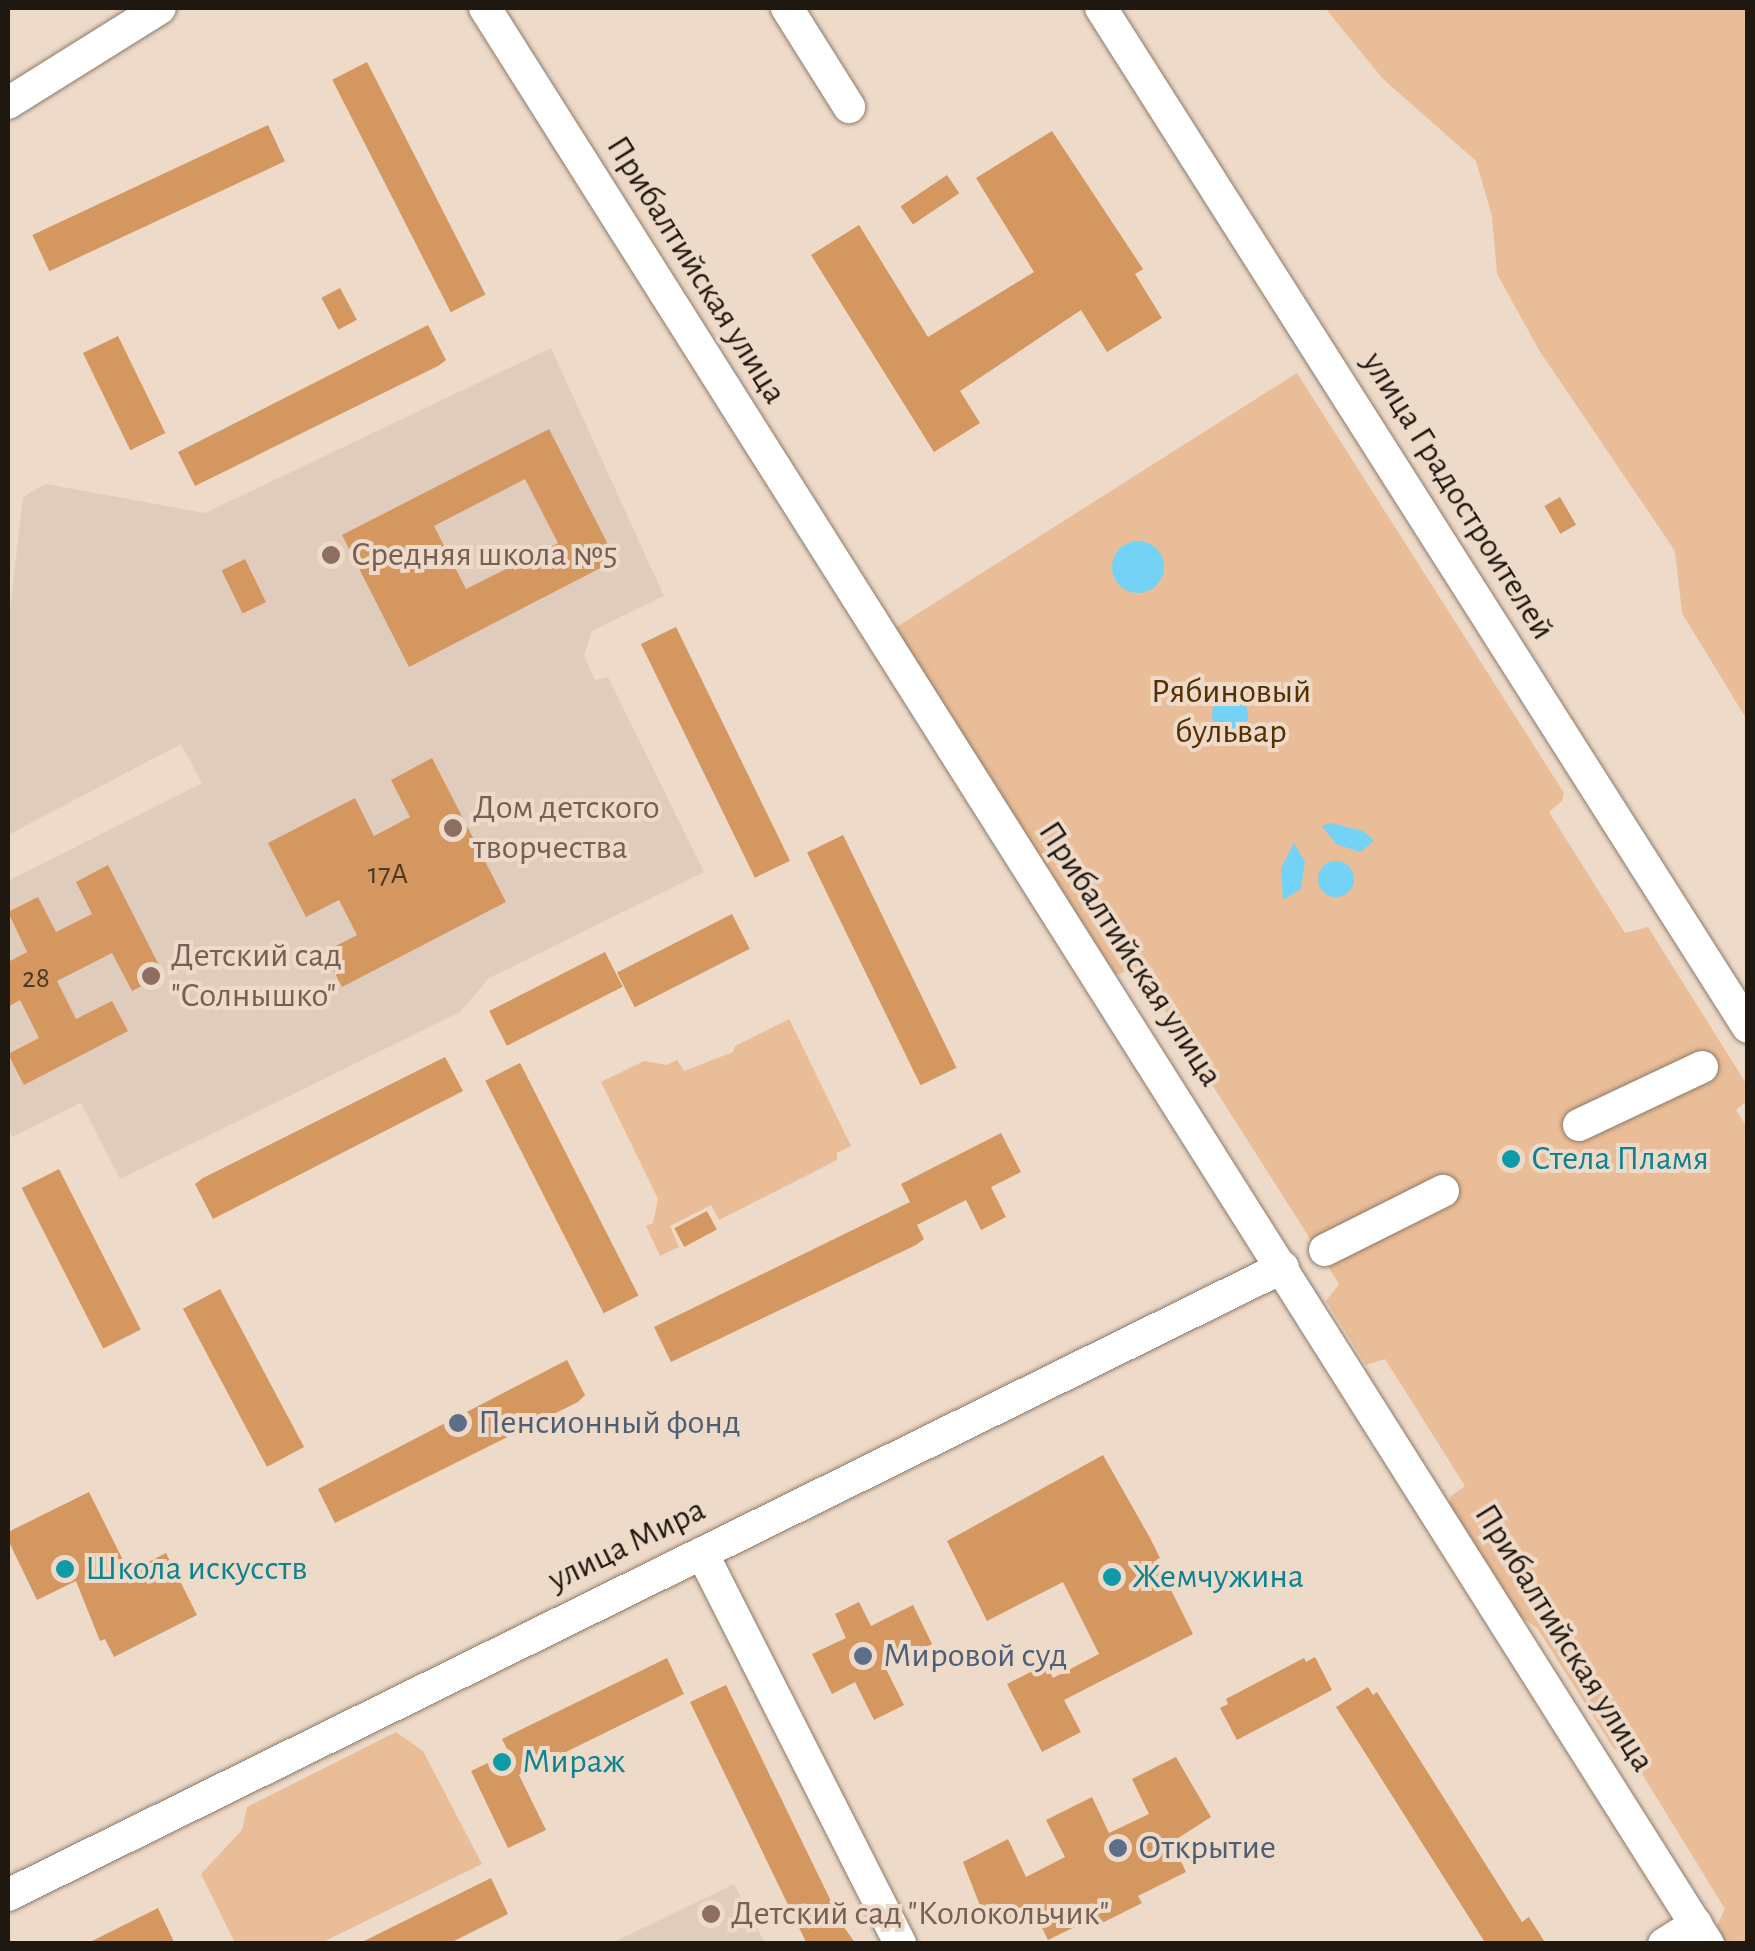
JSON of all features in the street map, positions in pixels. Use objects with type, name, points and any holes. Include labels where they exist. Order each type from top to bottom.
[{"type":"street","points":[[8,103],[160,8]]},
{"type":"street","name":"Прибалтийская улица","points":[[485,8],[1702,1934]]},
{"type":"street","points":[[787,8],[849,107]]},
{"type":"street","name":"улица Градостроителей","points":[[1101,8],[1748,1027]]},
{"type":"street","points":[[1579,1125],[1702,1067]]},
{"type":"street","points":[[1325,1250],[1443,1191]]},
{"type":"street","name":"улица Мира","points":[[8,1895],[1283,1267]]},
{"type":"street","points":[[702,1552],[900,1944]]},
{"type":"street","points":[[1664,1944],[1702,1934]]},
{"type":"shaded area","points":[[551,348],[664,596],[592,631],[584,656],[595,680],[608,677],[704,872],[489,978],[460,1012],[120,1179],[81,1103],[12,1137],[8,1128],[8,881],[202,783],[181,744],[8,835],[8,629],[23,497],[46,484],[205,513]]},
{"type":"shaded area","name":"Детский сад \"Колокольчик\"","points":[[734,1884],[765,1943],[612,1943]]},
{"type":"green space","points":[[1325,8],[1747,8],[1747,720],[1682,613],[1675,551],[1539,350],[1497,274],[1492,216],[1476,161],[1383,79]]},
{"type":"green space","name":"Рябиновый бульвар","points":[[1297,373],[1564,793],[1562,801],[1549,812],[1625,933],[1648,927],[1747,1085],[1747,1101],[1736,1110],[1748,1129],[1747,1943],[1725,1943],[1717,1926],[1725,1909],[1628,1751],[1614,1749],[1537,1628],[1517,1615],[1449,1505],[1451,1496],[1465,1486],[1385,1359],[1366,1365],[1326,1301],[1339,1284],[1137,967],[1116,975],[895,628]]},
{"type":"green space","points":[[789,1019],[851,1146],[837,1153],[837,1160],[719,1220],[711,1205],[670,1226],[679,1247],[660,1256],[646,1226],[653,1223],[658,1199],[601,1082],[644,1061],[667,1065],[677,1060],[684,1071],[733,1052],[735,1046]]},
{"type":"green space","points":[[396,1732],[423,1751],[482,1864],[321,1943],[235,1943],[201,1874],[242,1830],[247,1807]]},
{"type":"water","points":[[1138,541],[1156,549],[1164,567],[1156,585],[1138,593],[1120,585],[1112,567],[1120,549]]},
{"type":"water","points":[[1230,697],[1243,702],[1248,715],[1243,728],[1230,733],[1217,728],[1212,715],[1217,702]]},
{"type":"water","points":[[1331,823],[1363,831],[1374,841],[1360,852],[1336,844],[1322,826]]},
{"type":"water","points":[[1294,843],[1305,862],[1301,889],[1283,900],[1281,868]]},
{"type":"water","points":[[1336,861],[1349,866],[1354,879],[1349,892],[1336,897],[1323,892],[1318,879],[1323,866]]},
{"type":"building","points":[[367,62],[485,295],[451,312],[332,80]]},
{"type":"building","points":[[268,125],[285,161],[49,271],[32,235]]},
{"type":"building","points":[[1052,131],[1143,269],[1135,274],[1162,318],[1107,352],[1081,310],[960,391],[980,423],[934,452],[811,255],[859,225],[928,337],[1034,272],[976,178]]},
{"type":"building","points":[[947,175],[959,193],[913,225],[901,206]]},
{"type":"building","points":[[340,288],[357,320],[338,330],[321,298]]},
{"type":"building","points":[[428,325],[446,360],[438,366],[195,486],[178,452]]},
{"type":"building","points":[[118,336],[165,433],[130,450],[83,353]]},
{"type":"building","points":[[549,429],[616,560],[409,667],[342,535]],"holes":[[[525,479],[558,543],[466,589],[434,526]]]},
{"type":"building","points":[[1560,497],[1576,525],[1560,534],[1544,506]]},
{"type":"building","points":[[245,559],[266,602],[243,614],[222,570]]},
{"type":"building","points":[[676,627],[790,861],[755,878],[641,644]]},
{"type":"building","points":[[432,758],[506,902],[342,987],[324,952],[357,935],[339,900],[306,917],[268,843],[355,798],[374,836],[410,817],[391,780]]},
{"type":"building","points":[[843,835],[957,1068],[921,1085],[807,853]]},
{"type":"building","points":[[108,865],[164,975],[132,991],[112,953],[57,981],[76,1019],[112,1001],[128,1031],[24,1085],[8,1054],[39,1038],[20,1000],[8,1007],[8,962],[27,952],[8,912],[38,897],[56,932],[92,914],[76,882]]},
{"type":"building","points":[[732,914],[750,949],[635,1007],[617,973]]},
{"type":"building","points":[[605,952],[623,987],[507,1046],[489,1011]]},
{"type":"building","points":[[445,1057],[463,1091],[213,1219],[195,1184],[203,1178]]},
{"type":"building","points":[[520,1063],[638,1296],[604,1313],[485,1081]]},
{"type":"building","points":[[1001,1133],[1021,1172],[991,1187],[1006,1217],[981,1230],[966,1200],[917,1225],[924,1239],[916,1245],[671,1362],[654,1327],[910,1202],[901,1184]]},
{"type":"building","points":[[59,1169],[141,1329],[103,1348],[22,1188]]},
{"type":"building","points":[[707,1211],[717,1230],[684,1247],[674,1228]]},
{"type":"building","points":[[220,1289],[304,1447],[267,1467],[183,1309]]},
{"type":"building","points":[[567,1360],[585,1395],[578,1402],[335,1523],[318,1489]]},
{"type":"building","name":"Жемчужина","points":[[1103,1455],[1150,1538],[1160,1558],[1156,1560],[1193,1634],[1064,1700],[1081,1732],[1042,1752],[1007,1684],[1046,1664],[1053,1678],[1099,1654],[1063,1582],[987,1621],[947,1541]]},
{"type":"building","name":"Школа искусств","points":[[89,1492],[129,1572],[166,1553],[197,1615],[114,1657],[105,1639],[100,1641],[76,1581],[37,1600],[8,1540],[8,1532]]},
{"type":"building","points":[[859,1602],[871,1626],[913,1605],[932,1644],[885,1667],[904,1705],[874,1720],[855,1682],[832,1694],[812,1654],[846,1638],[835,1614]]},
{"type":"building","points":[[1315,1657],[1332,1690],[1237,1740],[1220,1708],[1228,1704],[1226,1699],[1304,1658],[1306,1662]]},
{"type":"building","points":[[667,1658],[684,1694],[519,1775],[546,1830],[508,1848],[471,1771],[509,1753],[502,1739]]},
{"type":"building","points":[[726,1685],[843,1926],[856,1944],[807,1944],[690,1702]]},
{"type":"building","points":[[1368,1687],[1373,1695],[1377,1692],[1522,1922],[1529,1917],[1546,1944],[1486,1944],[1336,1707]]},
{"type":"building","name":"Открытие","points":[[1176,1757],[1211,1817],[1172,1842],[1186,1872],[1138,1896],[1142,1903],[1098,1925],[1095,1917],[1048,1940],[1033,1909],[988,1926],[963,1862],[1008,1839],[1026,1877],[1065,1857],[1046,1820],[1092,1797],[1109,1833],[1149,1814],[1132,1779]]},
{"type":"building","points":[[491,1878],[508,1914],[448,1944],[358,1944]]},
{"type":"building","points":[[158,1908],[175,1944],[86,1944]]},
{"type":"place","name":"Средняя школа №5","points":[[331,555]]},
{"type":"place","name":"Дом детского творчества","points":[[453,828]]},
{"type":"place","name":"Детский сад \"Солнышко\"","points":[[151,976]]},
{"type":"place","name":"Стела Пламя","points":[[1511,1159]]},
{"type":"place","name":"Пенсионный фонд","points":[[458,1423]]},
{"type":"place","name":"Школа искусств","points":[[65,1569]]},
{"type":"place","name":"Жемчужина","points":[[1112,1577]]},
{"type":"place","name":"Мировой суд","points":[[863,1656]]},
{"type":"place","name":"Мираж","points":[[502,1762]]},
{"type":"place","name":"Открытие","points":[[1118,1848]]},
{"type":"place","name":"Детский сад \"Колокольчик\"","points":[[711,1914]]}]
